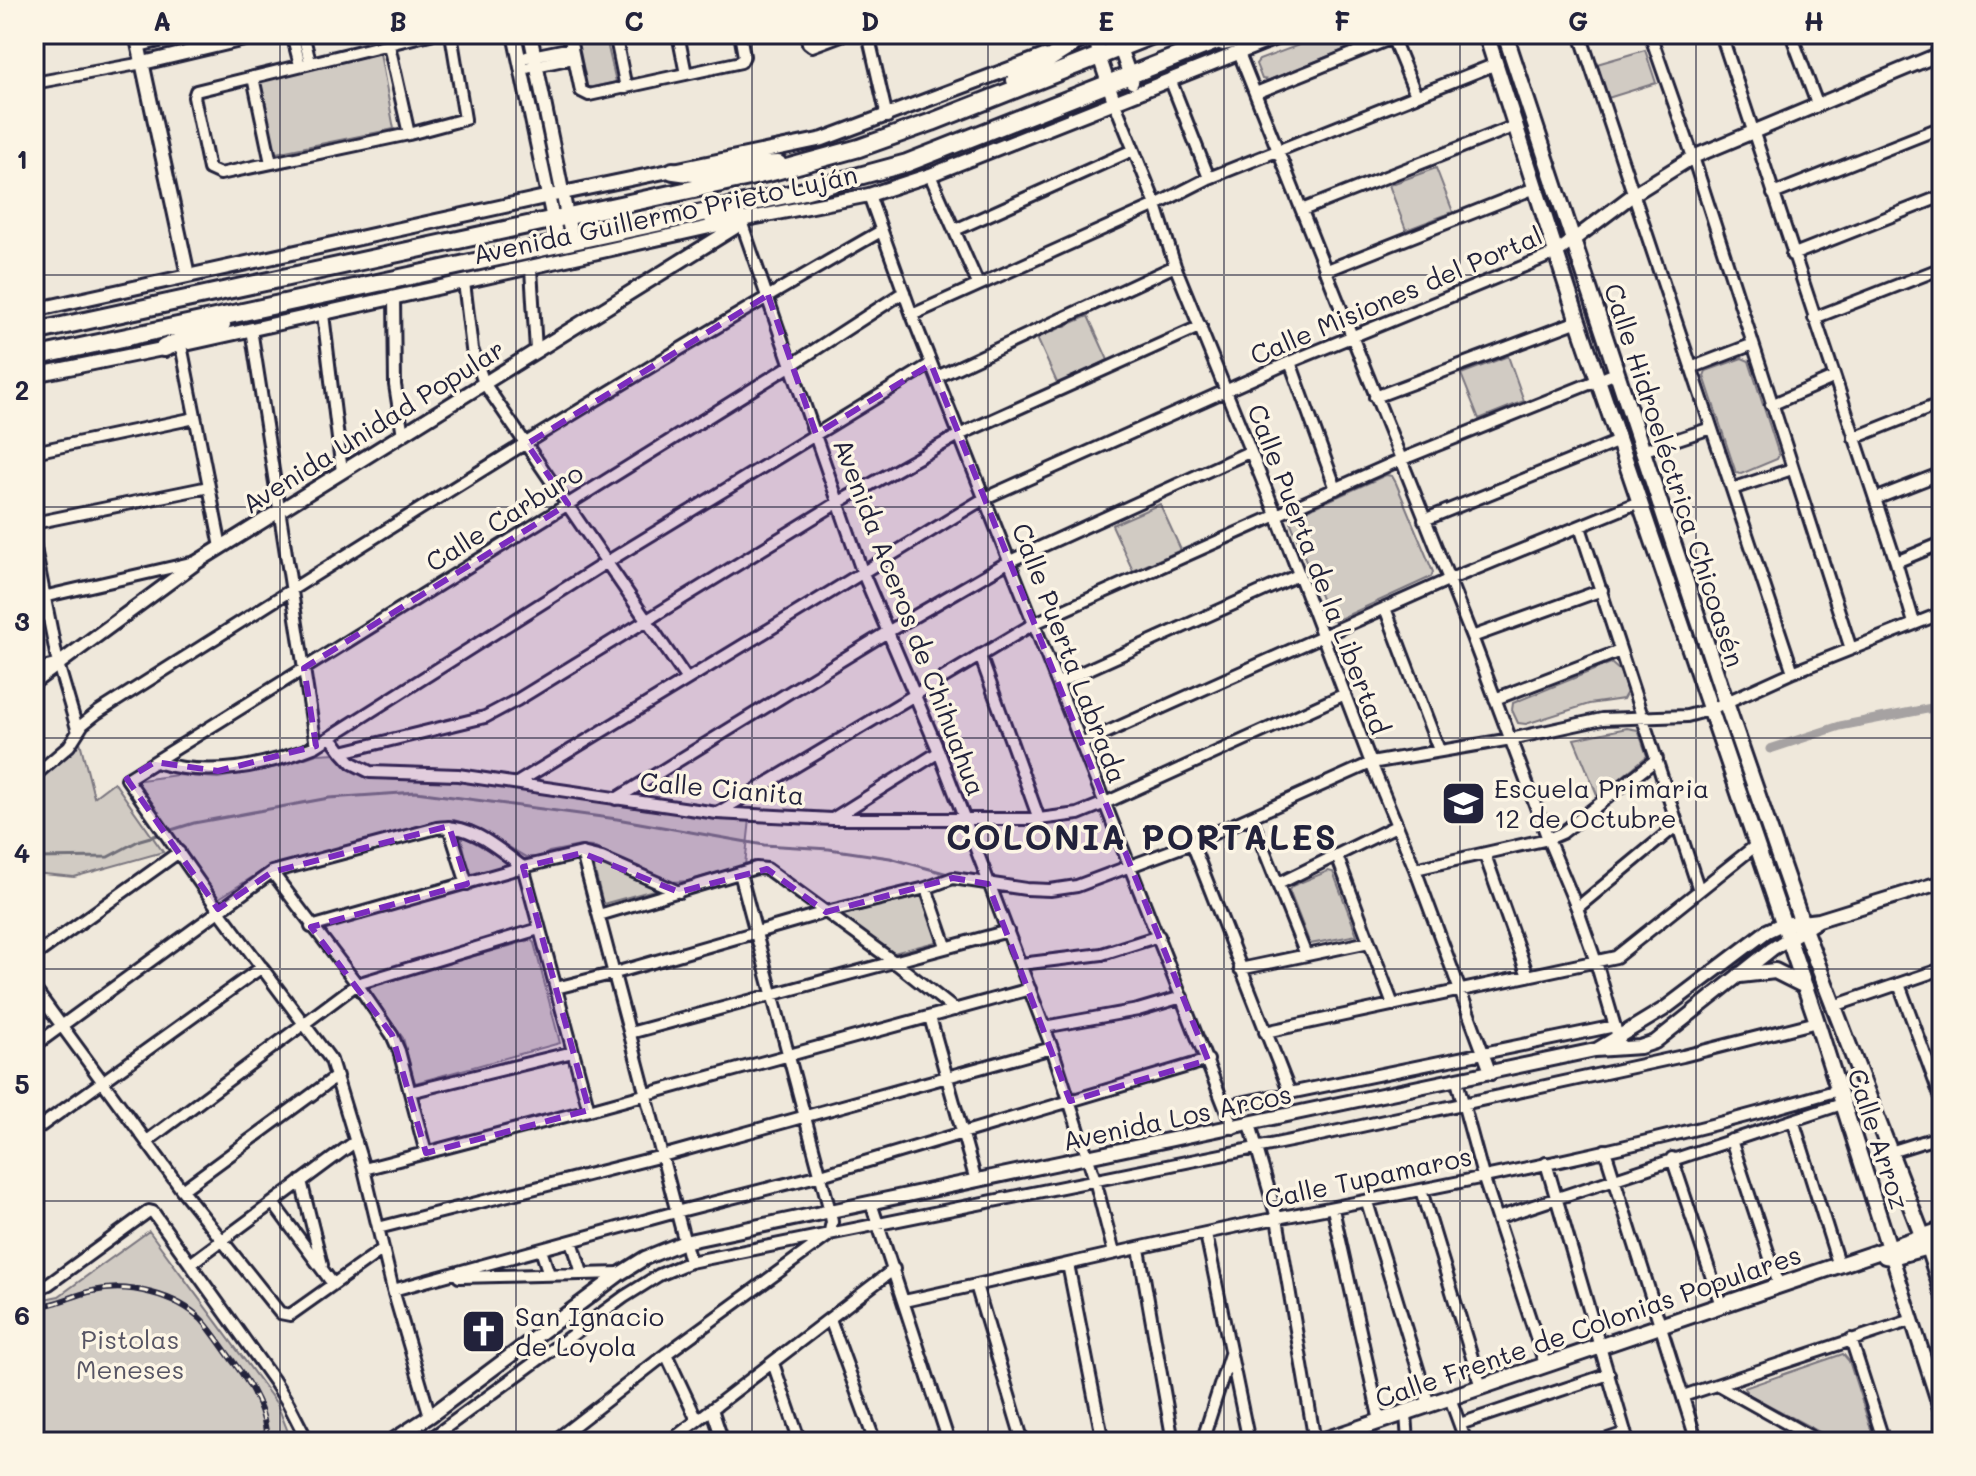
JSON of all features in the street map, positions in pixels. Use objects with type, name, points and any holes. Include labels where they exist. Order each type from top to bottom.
[{"type":"main road","name":"Avenida Guillermo Prieto Luján","points":[[34,332],[804,163],[859,148],[932,122],[1099,56],[1120,41],[1155,34]]},
{"type":"main road","name":"Avenida Guillermo Prieto Luján","points":[[34,357],[800,192],[907,163],[1234,34]]},
{"type":"main road","points":[[1209,44],[1265,34]]},
{"type":"main road","name":"Calle Hidroeléctrica Chicoasén","points":[[1486,34],[1578,321],[1709,710],[1736,778],[1784,931]]},
{"type":"main road","name":"Calle Hidroeléctrica Chicoasén","points":[[1505,34],[1726,703],[1803,925]]},
{"type":"main road","points":[[932,122],[963,102],[1019,78],[1071,45]]},
{"type":"main road","points":[[673,171],[694,173],[749,164],[804,163]]},
{"type":"main road","points":[[664,220],[725,217],[742,222]]},
{"type":"main road","points":[[172,347],[212,328],[250,316],[269,305]]},
{"type":"main road","name":"Calle Arroz","points":[[1803,925],[1924,1242]]},
{"type":"main road","name":"Calle Arroz","points":[[1784,931],[1817,1022],[1890,1252]]},
{"type":"main road","points":[[1740,975],[1775,971],[1805,986]]},
{"type":"main road","points":[[1924,1242],[1942,1230]]},
{"type":"main road","points":[[1924,1242],[1942,1243]]},
{"type":"main road","name":"Calle Frente de Colonias Populares","points":[[1317,1442],[1779,1285],[1924,1242]]},
{"type":"street","points":[[183,34],[137,39],[188,275]]},
{"type":"street","points":[[34,83],[143,63],[265,34]]},
{"type":"street","points":[[292,34],[305,63]]},
{"type":"street","points":[[303,34],[305,63]]},
{"type":"street","points":[[430,34],[199,89],[194,94],[209,169],[220,174],[409,134],[466,118],[451,34]]},
{"type":"street","points":[[514,34],[548,196],[560,219],[565,241]]},
{"type":"street","points":[[530,34],[563,193],[560,219]]},
{"type":"street","points":[[569,34],[583,94],[626,88],[741,62],[744,56],[740,34]]},
{"type":"street","points":[[615,34],[626,88]]},
{"type":"street","points":[[678,34],[686,74]]},
{"type":"street","points":[[806,34],[812,46],[844,34]]},
{"type":"street","points":[[868,34],[887,117]]},
{"type":"street","name":"Avenida Guillermo Prieto Luján","points":[[34,375],[869,195],[930,175],[1286,34]]},
{"type":"street","points":[[1580,34],[1793,672]]},
{"type":"street","points":[[1650,34],[1693,157],[1851,649]]},
{"type":"street","points":[[1721,34],[1914,623]]},
{"type":"street","points":[[1807,34],[1792,37],[1817,104]]},
{"type":"street","points":[[1097,35],[1099,56],[1114,101]]},
{"type":"street","name":"Avenida Guillermo Prieto Luján","points":[[34,310],[548,196],[823,139],[1097,35]]},
{"type":"street","points":[[1256,93],[1392,36],[1416,95]]},
{"type":"street","points":[[1120,41],[1136,92]]},
{"type":"street","points":[[389,45],[409,134]]},
{"type":"street","points":[[520,64],[572,53]]},
{"type":"street","points":[[1239,53],[1577,908],[1618,1037]]},
{"type":"street","name":"Calle Misiones del Portal","points":[[517,783],[985,498],[1290,362],[1556,253],[1634,194],[1693,157],[1942,53]]},
{"type":"street","points":[[912,315],[1209,178],[1496,64]]},
{"type":"street","points":[[253,77],[271,163]]},
{"type":"street","points":[[1170,79],[1209,178]]},
{"type":"street","name":"Calle Puerta de la Libertad","points":[[1114,101],[1156,205],[1175,266],[1276,514],[1485,1053]]},
{"type":"street","points":[[1302,210],[1515,126]]},
{"type":"street","points":[[1773,194],[1942,127]]},
{"type":"street","points":[[955,230],[1133,150]]},
{"type":"street","points":[[930,175],[978,284]]},
{"type":"street","points":[[1325,271],[1535,188]]},
{"type":"street","name":"Calle Puerta Labrada","points":[[869,195],[931,364],[1233,1128]]},
{"type":"street","points":[[1792,255],[1942,196]]},
{"type":"street","name":"Avenida Aceros de Chihuahua","points":[[742,222],[862,571],[939,752],[1052,1048],[1095,1180],[1114,1253]]},
{"type":"street","name":"Avenida Unidad Popular","points":[[34,682],[197,562],[742,222]]},
{"type":"street","points":[[34,776],[69,746],[97,713],[768,295],[881,231]]},
{"type":"street","points":[[937,377],[1175,266]]},
{"type":"street","points":[[1814,318],[1942,268]]},
{"type":"street","points":[[531,269],[536,350]]},
{"type":"street","points":[[464,282],[472,349],[484,383],[686,678]]},
{"type":"street","name":"Calle Carburo","points":[[179,852],[127,779],[904,292]]},
{"type":"street","points":[[394,297],[395,385],[403,435]]},
{"type":"street","points":[[323,314],[342,472]]},
{"type":"street","points":[[1375,397],[1578,321]]},
{"type":"street","points":[[331,737],[342,752],[485,717],[839,502],[959,435],[1201,326]]},
{"type":"street","points":[[251,329],[316,746]]},
{"type":"street","points":[[1691,368],[1751,345]]},
{"type":"street","points":[[172,347],[195,418],[221,547]]},
{"type":"street","points":[[1290,362],[1336,489]]},
{"type":"street","points":[[155,762],[190,770],[218,771],[275,761],[316,746],[607,562],[931,364]]},
{"type":"street","points":[[717,813],[1035,623],[1400,460],[1616,373]]},
{"type":"street","points":[[1771,405],[1833,378]]},
{"type":"street","points":[[1854,438],[1942,403]]},
{"type":"street","points":[[34,452],[195,418]]},
{"type":"street","points":[[1642,451],[1711,428]]},
{"type":"street","points":[[1424,520],[1619,441]]},
{"type":"street","points":[[616,799],[889,631],[1010,561],[1249,452]]},
{"type":"street","points":[[1732,489],[1792,469]]},
{"type":"street","points":[[1875,499],[1942,473]]},
{"type":"street","points":[[34,523],[209,487]]},
{"type":"street","points":[[1083,743],[1323,634],[1639,502]]},
{"type":"street","points":[[1580,527],[1699,890]]},
{"type":"street","points":[[34,543],[40,598],[78,732]]},
{"type":"street","points":[[1896,562],[1942,543]]},
{"type":"street","points":[[40,598],[197,562]]},
{"type":"street","points":[[1058,683],[1298,575]]},
{"type":"street","points":[[1472,637],[1602,590]]},
{"type":"street","points":[[1385,608],[1439,750]]},
{"type":"street","points":[[556,988],[959,878],[1050,890],[1077,886],[1192,843],[1371,763],[1511,739],[1588,722],[1643,717],[1678,718],[1709,710],[1793,672],[1942,613]]},
{"type":"street","points":[[1495,699],[1620,651]]},
{"type":"street","points":[[980,655],[1039,819]]},
{"type":"street","points":[[34,670],[58,664]]},
{"type":"street","name":"Calle Cianita","points":[[342,752],[352,763],[370,772],[441,774],[717,813],[832,819],[1039,819],[1078,814],[1105,803],[1345,694]]},
{"type":"street","points":[[832,819],[939,752]]},
{"type":"street","points":[[1415,869],[1485,855],[1548,839],[1566,831],[1657,759]]},
{"type":"street","points":[[1251,817],[1306,955]]},
{"type":"street","points":[[1577,908],[1677,825]]},
{"type":"street","points":[[1278,884],[1396,826]]},
{"type":"street","points":[[449,827],[467,884]]},
{"type":"street","points":[[34,1046],[272,872],[449,827],[473,832],[523,867],[589,1110]]},
{"type":"street","points":[[1192,843],[1290,1093]]},
{"type":"street","points":[[1265,1032],[1596,962],[1622,953],[1755,846]]},
{"type":"street","points":[[34,956],[179,852],[328,1055],[364,1169],[393,1290],[430,1416]]},
{"type":"street","points":[[582,853],[690,1262]]},
{"type":"street","points":[[311,927],[582,853],[602,858],[679,892]]},
{"type":"street","points":[[1485,855],[1528,976]]},
{"type":"street","points":[[1337,856],[1393,1005]]},
{"type":"street","points":[[599,915],[756,868],[767,869],[955,1010]]},
{"type":"street","points":[[272,872],[392,1035],[426,1153]]},
{"type":"street","points":[[553,1442],[666,1354],[829,1235],[832,1222],[830,1211],[740,873]]},
{"type":"street","name":"Avenida Los Arcos","points":[[390,1442],[430,1416],[621,1273],[645,1258],[684,1242],[1595,1050],[1664,1009],[1767,931],[1784,931],[1942,882]]},
{"type":"street","points":[[926,888],[946,946]]},
{"type":"street","points":[[147,1141],[357,984],[539,929]]},
{"type":"street","points":[[630,1033],[1008,931]]},
{"type":"street","name":"Avenida Los Arcos","points":[[1226,1106],[1485,1053],[1618,1037],[1640,1047],[1655,1042],[1740,975],[1784,931]]},
{"type":"street","points":[[1021,964],[1102,954],[1159,936]]},
{"type":"street","points":[[1240,969],[1369,942]]},
{"type":"street","points":[[34,1131],[262,967]]},
{"type":"street","points":[[1834,1006],[1942,969]]},
{"type":"street","points":[[1899,984],[1942,1101]]},
{"type":"street","points":[[34,988],[182,1190],[280,1313],[290,1315],[383,1249]]},
{"type":"street","points":[[364,1169],[1030,989]]},
{"type":"street","points":[[1044,1027],[1138,1010],[1182,997]]},
{"type":"street","points":[[930,1017],[976,1181]]},
{"type":"street","points":[[426,1442],[624,1297],[659,1275],[690,1262],[1257,1147],[1683,1056],[1817,1022]]},
{"type":"street","points":[[378,1228],[662,1156],[1052,1048]]},
{"type":"street","points":[[410,1092],[573,1052]]},
{"type":"street","points":[[1485,1053],[1491,1074]]},
{"type":"street","points":[[393,1290],[821,1175],[1208,1060]]},
{"type":"street","points":[[182,1190],[337,1076]]},
{"type":"street","points":[[1457,1081],[1483,1176],[1545,1364]]},
{"type":"street","points":[[1497,1218],[1793,1120],[1840,1097]]},
{"type":"street","name":"Calle Tupamaros","points":[[904,1301],[1840,1097]]},
{"type":"street","points":[[1793,1120],[1839,1266]]},
{"type":"street","points":[[1250,1124],[1277,1218],[1317,1442]]},
{"type":"street","points":[[1890,1152],[1942,1136]]},
{"type":"street","points":[[1731,1140],[1779,1285]]},
{"type":"street","points":[[190,1264],[356,1141]]},
{"type":"street","points":[[1605,1150],[1697,1442]]},
{"type":"street","points":[[1672,1158],[1721,1305]]},
{"type":"street","points":[[1546,1163],[1626,1438],[1599,1442]]},
{"type":"street","points":[[301,1181],[323,1271]]},
{"type":"street","points":[[1421,1190],[1481,1387]]},
{"type":"street","points":[[1367,1202],[1429,1405]]},
{"type":"street","points":[[273,1203],[333,1284]]},
{"type":"street","points":[[871,1203],[949,1442]]},
{"type":"street","points":[[1333,1209],[1380,1421]]},
{"type":"street","points":[[34,1290],[49,1284],[151,1211],[155,1213],[288,1403],[308,1442]]},
{"type":"street","points":[[1206,1234],[1249,1442]]},
{"type":"street","points":[[572,1241],[582,1273]]},
{"type":"street","name":"Calle Arroz","points":[[1924,1242],[1942,1294]]},
{"type":"street","points":[[1139,1249],[1173,1442]]},
{"type":"street","points":[[541,1250],[549,1274]]},
{"type":"street","name":"Calle Arroz","points":[[1890,1252],[1942,1414]]},
{"type":"street","points":[[1068,1264],[1103,1442]]},
{"type":"street","points":[[669,1442],[894,1269]]},
{"type":"street","points":[[440,1278],[621,1273]]},
{"type":"street","points":[[976,1285],[1023,1442]]},
{"type":"street","points":[[830,1319],[875,1442]]},
{"type":"street","points":[[1683,1396],[1912,1320]]},
{"type":"street","points":[[1851,1339],[1884,1442]]},
{"type":"street","points":[[1202,1442],[1230,1352]]},
{"type":"street","points":[[666,1354],[697,1420]]},
{"type":"street","points":[[773,1363],[800,1442]]},
{"type":"street","points":[[1460,1424],[1609,1374]]},
{"type":"street","points":[[1718,1385],[1820,1442]]},
{"type":"street","points":[[1450,1398],[1466,1442]]},
{"type":"street","points":[[712,1409],[723,1442]]},
{"type":"street","points":[[1406,1413],[1408,1442]]},
{"type":"highlighted area","points":[[768,295],[816,434],[931,364],[1208,1060],[1070,1101],[988,884],[953,878],[826,912],[767,869],[679,892],[582,853],[523,867],[589,1110],[426,1153],[392,1035],[311,927],[467,884],[449,826],[272,872],[218,909],[127,779],[155,762],[218,771],[316,746],[304,668],[568,504],[527,444]]},
{"type":"green space","points":[[572,34],[605,34],[616,82],[583,89]]},
{"type":"green space","points":[[1328,34],[1381,35],[1269,80],[1262,79],[1256,64],[1259,60]]},
{"type":"green space","points":[[1645,50],[1656,83],[1608,98],[1597,64]]},
{"type":"green space","points":[[380,53],[394,129],[271,154],[256,82]]},
{"type":"green space","points":[[1436,168],[1453,212],[1406,230],[1389,185]]},
{"type":"green space","points":[[1088,316],[1108,360],[1058,385],[1037,338]]},
{"type":"green space","points":[[1508,356],[1524,401],[1479,419],[1461,374]]},
{"type":"green space","points":[[1742,358],[1749,361],[1779,455],[1777,459],[1741,474],[1736,473],[1704,376],[1706,371]]},
{"type":"green space","points":[[1386,475],[1392,476],[1396,483],[1433,572],[1431,577],[1335,621],[1329,619],[1291,523],[1294,516]]},
{"type":"green space","points":[[1160,504],[1181,550],[1133,571],[1112,525]]},
{"type":"green space","points":[[1611,663],[1620,671],[1627,692],[1623,699],[1589,704],[1526,724],[1518,723],[1512,710],[1513,703]]},
{"type":"green space","points":[[1627,728],[1638,730],[1647,756],[1598,797],[1574,739]]},
{"type":"green space","points":[[77,730],[94,797],[114,782],[163,852],[74,877],[34,873],[34,768]]},
{"type":"green space","points":[[336,753],[357,772],[379,778],[443,775],[750,819],[745,865],[688,881],[671,882],[593,847],[580,846],[549,852],[541,857],[526,857],[473,826],[454,820],[433,822],[267,868],[216,900],[134,781],[177,775],[218,778],[282,766],[317,754]]},
{"type":"green space","points":[[461,835],[513,864],[472,876]]},
{"type":"green space","points":[[598,863],[661,888],[603,904],[594,867]]},
{"type":"green space","points":[[1328,871],[1333,872],[1357,935],[1310,944],[1289,890]]},
{"type":"green space","points":[[925,895],[939,941],[890,954],[842,919],[842,915]]},
{"type":"green space","points":[[531,940],[560,1043],[415,1083],[403,1038],[368,991],[370,985]]},
{"type":"green space","name":"Pistolas Meneses","points":[[149,1231],[277,1404],[292,1442],[34,1442],[34,1301],[59,1296]]},
{"type":"green space","points":[[1843,1354],[1849,1361],[1875,1442],[1838,1442],[1748,1394],[1744,1388]]},
{"type":"waterway","points":[[1770,749],[1840,726],[1942,706]]},
{"type":"waterway","points":[[168,831],[194,823],[329,798],[416,792],[617,819],[764,845],[829,849],[890,858],[948,874]]},
{"type":"waterway","points":[[34,858],[108,857],[140,840],[161,834]]},
{"type":"railway","points":[[34,1307],[93,1291],[121,1288],[151,1293],[179,1303],[202,1320],[247,1381],[261,1411],[266,1442]]},
{"type":"place","name":"Escuela Primaria 12 de Octubre","points":[[1463,803]]},
{"type":"place","name":"San Ignacio de Loyola","points":[[484,1331]]},
{"type":"district","name":"COLONIA PORTALES","points":[[1142,836]]}]
